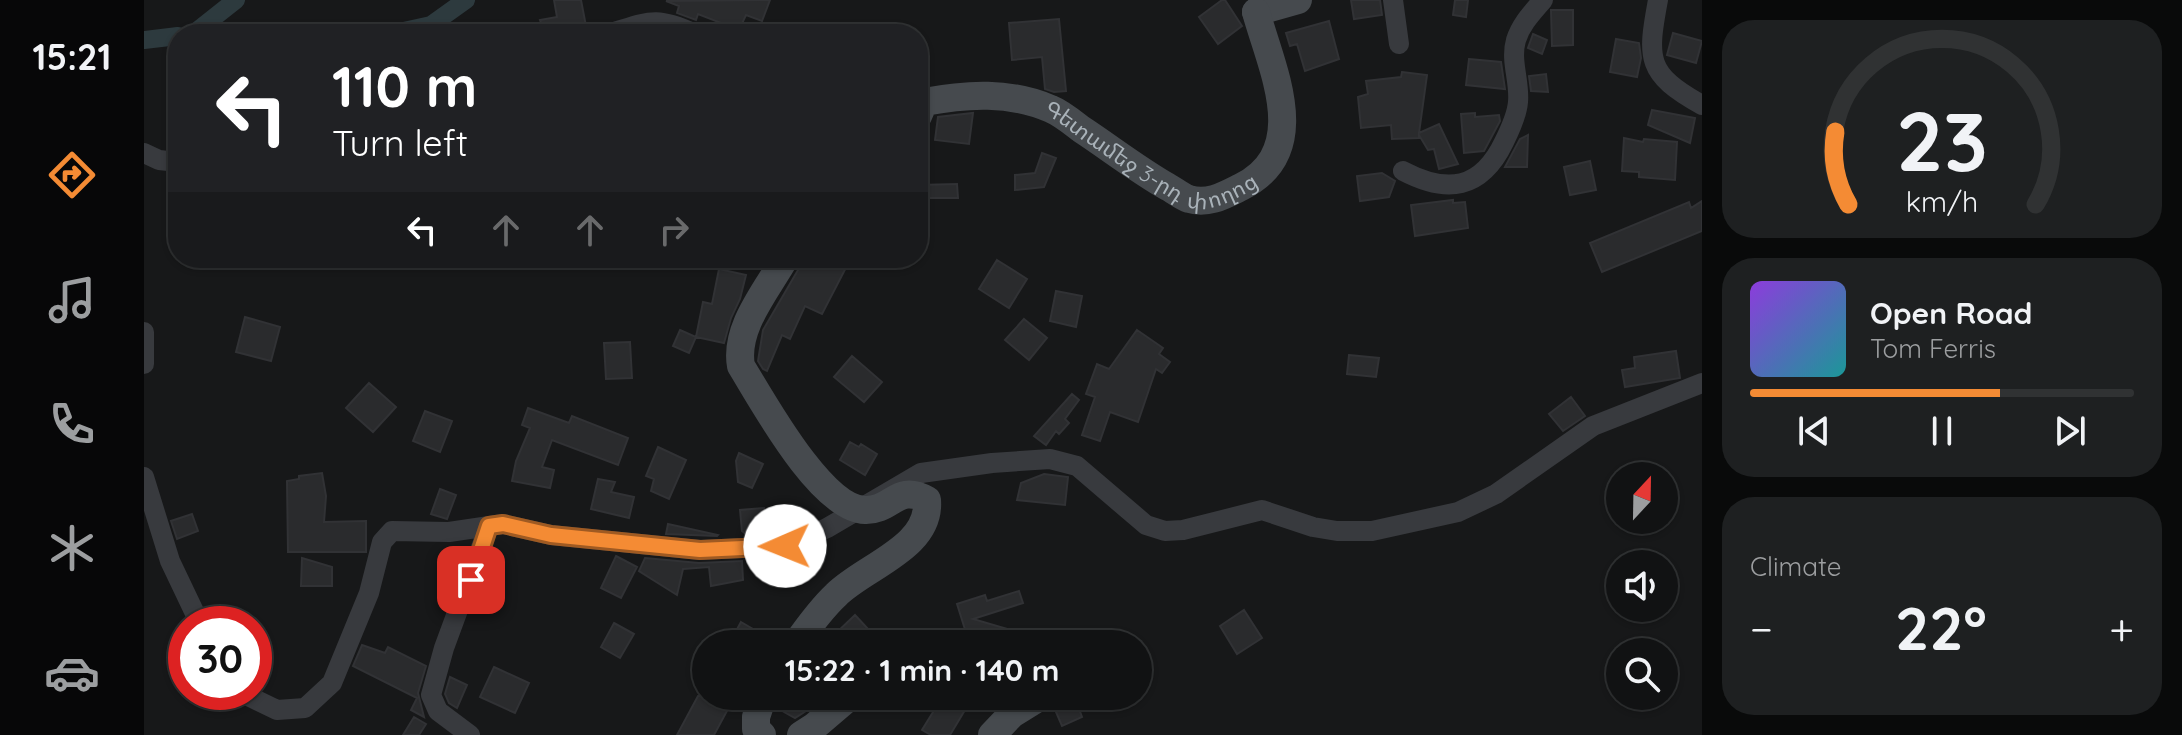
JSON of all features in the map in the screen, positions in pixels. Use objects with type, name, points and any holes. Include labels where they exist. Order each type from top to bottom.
[{"type":"street","points":[[1250,6],[1298,0]]},
{"type":"street","points":[[1393,0],[1399,44]]},
{"type":"street","points":[[1403,171],[1422,181],[1455,184],[1481,176],[1490,167],[1517,110],[1516,41],[1523,23],[1543,0]]},
{"type":"street","points":[[1658,0],[1651,52],[1655,66],[1667,82],[1702,105]]},
{"type":"street","name":"Գետամեջ 3-րդ փողոց","points":[[928,105],[990,95],[1020,99],[1052,109],[1151,177],[1190,199],[1215,199],[1248,184],[1268,168],[1280,149],[1284,124],[1280,101],[1250,6]]},
{"type":"street","points":[[641,24],[651,21],[670,24]]},
{"type":"street","points":[[144,153],[168,161]]},
{"type":"street","points":[[779,268],[743,332],[739,352],[741,366],[789,445],[824,485],[858,510],[873,510],[906,493],[915,493],[927,500],[928,512],[920,531],[906,546],[836,594],[807,630]]},
{"type":"street","points":[[144,332],[144,364]]},
{"type":"street","points":[[272,708],[305,708],[332,683],[369,593],[382,542],[392,531],[449,532],[503,524],[551,535],[700,550],[785,546],[827,528],[921,473],[1050,459],[1077,466],[1146,525],[1165,531],[1183,530],[1262,510],[1313,527],[1372,531],[1458,512],[1496,494],[1593,426],[1702,383]]},
{"type":"street","points":[[144,477],[170,561],[191,606]]},
{"type":"street","points":[[470,735],[438,711],[431,695],[441,658],[489,526]]},
{"type":"street","points":[[758,710],[756,729],[762,735]]},
{"type":"street","points":[[801,735],[834,710]]},
{"type":"street","points":[[992,735],[1018,710]]},
{"type":"building","points":[[554,0],[581,0],[586,24],[541,24],[540,20],[557,17]]},
{"type":"building","points":[[770,0],[762,21],[746,15],[742,24],[724,24],[698,14],[696,20],[677,13],[679,6],[666,1]]},
{"type":"building","points":[[1222,0],[1242,26],[1218,44],[1199,17]]},
{"type":"building","points":[[1351,0],[1380,0],[1382,15],[1354,19]]},
{"type":"building","points":[[1455,0],[1468,0],[1466,17],[1453,15]]},
{"type":"building","points":[[1551,10],[1573,10],[1573,45],[1552,46]]},
{"type":"building","points":[[1059,19],[1066,91],[1054,92],[1045,89],[1042,57],[1012,60],[1009,23]]},
{"type":"building","points":[[1329,21],[1339,59],[1305,71],[1297,44],[1290,46],[1286,33]]},
{"type":"building","points":[[1673,33],[1702,41],[1696,63],[1667,55]]},
{"type":"building","points":[[1533,34],[1547,40],[1542,54],[1528,48]]},
{"type":"building","points":[[1616,39],[1639,43],[1641,58],[1637,77],[1610,72]]},
{"type":"building","points":[[1469,59],[1501,62],[1505,89],[1466,85]]},
{"type":"building","points":[[1402,72],[1427,75],[1419,133],[1439,124],[1458,164],[1439,169],[1434,149],[1428,150],[1419,135],[1419,138],[1392,139],[1391,125],[1361,128],[1358,97],[1368,94],[1366,81],[1401,77]]},
{"type":"building","points":[[1546,74],[1548,92],[1531,91],[1529,76]]},
{"type":"building","points":[[1652,110],[1695,118],[1690,143],[1648,125]]},
{"type":"building","points":[[973,113],[969,144],[935,140],[938,117]]},
{"type":"building","points":[[1475,113],[1475,117],[1499,115],[1500,121],[1484,151],[1464,153],[1461,114]]},
{"type":"building","points":[[1528,135],[1527,167],[1505,167],[1520,139]]},
{"type":"building","points":[[1624,138],[1643,142],[1644,139],[1677,142],[1675,180],[1639,177],[1639,172],[1622,171]]},
{"type":"building","points":[[1042,153],[1056,158],[1044,187],[1015,190],[1015,175],[1035,173]]},
{"type":"building","points":[[1590,161],[1596,190],[1570,195],[1564,167]]},
{"type":"building","points":[[1382,173],[1395,181],[1389,197],[1360,201],[1357,176]]},
{"type":"building","points":[[957,184],[958,198],[928,198],[928,185]]},
{"type":"building","points":[[1453,200],[1453,203],[1465,202],[1468,228],[1415,236],[1411,205]]},
{"type":"building","points":[[1702,201],[1702,231],[1602,272],[1590,243],[1689,202],[1691,208]]},
{"type":"building","points":[[997,260],[1027,279],[1009,308],[979,289]]},
{"type":"building","points":[[799,268],[846,268],[822,314],[805,306],[790,339],[782,335],[767,371],[758,361],[763,330]]},
{"type":"building","points":[[719,269],[746,275],[724,343],[696,337],[703,302],[712,304]]},
{"type":"building","points":[[1056,291],[1082,296],[1076,327],[1050,321]]},
{"type":"building","points":[[245,317],[280,327],[271,361],[236,352]]},
{"type":"building","points":[[1024,319],[1047,338],[1029,360],[1005,340]]},
{"type":"building","points":[[680,330],[696,337],[689,353],[673,346]]},
{"type":"building","points":[[1137,330],[1163,348],[1159,354],[1170,362],[1162,373],[1156,369],[1138,422],[1110,412],[1100,441],[1082,435],[1095,397],[1086,394],[1097,364],[1109,369]]},
{"type":"building","points":[[630,342],[632,378],[606,379],[604,343]]},
{"type":"building","points":[[1676,351],[1680,378],[1625,387],[1622,370],[1635,368],[1634,357]]},
{"type":"building","points":[[1349,355],[1379,358],[1376,377],[1347,374]]},
{"type":"building","points":[[852,356],[882,382],[864,402],[834,377]]},
{"type":"building","points":[[369,383],[396,407],[373,432],[346,408]]},
{"type":"building","points":[[1072,394],[1079,400],[1065,419],[1069,423],[1059,434],[1056,431],[1046,445],[1034,436]]},
{"type":"building","points":[[1571,397],[1585,416],[1563,431],[1549,414]]},
{"type":"building","points":[[528,408],[569,423],[572,416],[628,438],[618,465],[552,440],[542,467],[554,470],[550,488],[512,481],[516,461],[530,428],[522,425]]},
{"type":"building","points":[[425,411],[452,421],[440,452],[413,441]]},
{"type":"building","points":[[850,442],[859,447],[861,444],[877,454],[865,475],[840,460]]},
{"type":"building","points":[[658,447],[686,460],[669,499],[651,491],[654,479],[646,476]]},
{"type":"building","points":[[739,453],[763,464],[752,488],[738,482],[736,461]]},
{"type":"building","points":[[322,473],[326,496],[324,522],[366,521],[366,552],[288,552],[287,481]]},
{"type":"building","points":[[1044,474],[1068,477],[1065,505],[1017,500],[1021,483]]},
{"type":"building","points":[[598,479],[615,482],[611,492],[634,497],[629,518],[591,509]]},
{"type":"building","points":[[440,489],[456,495],[447,519],[431,514]]},
{"type":"building","points":[[764,508],[766,534],[747,535],[742,531],[740,510]]},
{"type":"building","points":[[192,514],[198,531],[177,539],[171,521]]},
{"type":"building","points":[[668,524],[718,535],[666,534]]},
{"type":"building","points":[[616,556],[637,567],[621,598],[601,588]]},
{"type":"building","points":[[302,558],[332,567],[332,586],[301,586]]},
{"type":"building","points":[[645,558],[699,563],[742,561],[743,580],[711,586],[709,567],[683,569],[677,595],[639,571]]},
{"type":"building","points":[[1019,591],[1023,603],[973,619],[1004,628],[965,630],[957,604],[985,595],[987,601]]},
{"type":"building","points":[[1244,610],[1262,638],[1237,654],[1220,626]]},
{"type":"building","points":[[855,615],[869,630],[839,630]]},
{"type":"building","points":[[741,622],[755,630],[737,630]]},
{"type":"building","points":[[614,623],[634,634],[620,658],[601,647]]},
{"type":"building","points":[[362,645],[385,653],[388,647],[426,666],[418,693],[424,717],[411,710],[417,698],[353,666]]},
{"type":"building","points":[[494,667],[529,683],[515,713],[480,697]]},
{"type":"building","points":[[450,677],[467,685],[457,708],[449,703],[445,694]]},
{"type":"building","points":[[692,707],[692,710],[727,710],[714,735],[677,735]]},
{"type":"building","points":[[781,710],[807,710],[795,718]]},
{"type":"building","points":[[934,710],[965,710],[950,735],[931,735],[922,730]]},
{"type":"building","points":[[1080,710],[1082,717],[1062,726],[1056,712]]},
{"type":"building","points":[[414,717],[426,724],[419,735],[403,735]]},
{"type":"waterway","points":[[206,24],[236,0]]},
{"type":"waterway","points":[[432,24],[466,0]]},
{"type":"waterway","points":[[144,40],[168,37]]},
{"type":"route","points":[[471,580],[489,526],[503,524],[551,535],[700,550],[785,546]]}]
